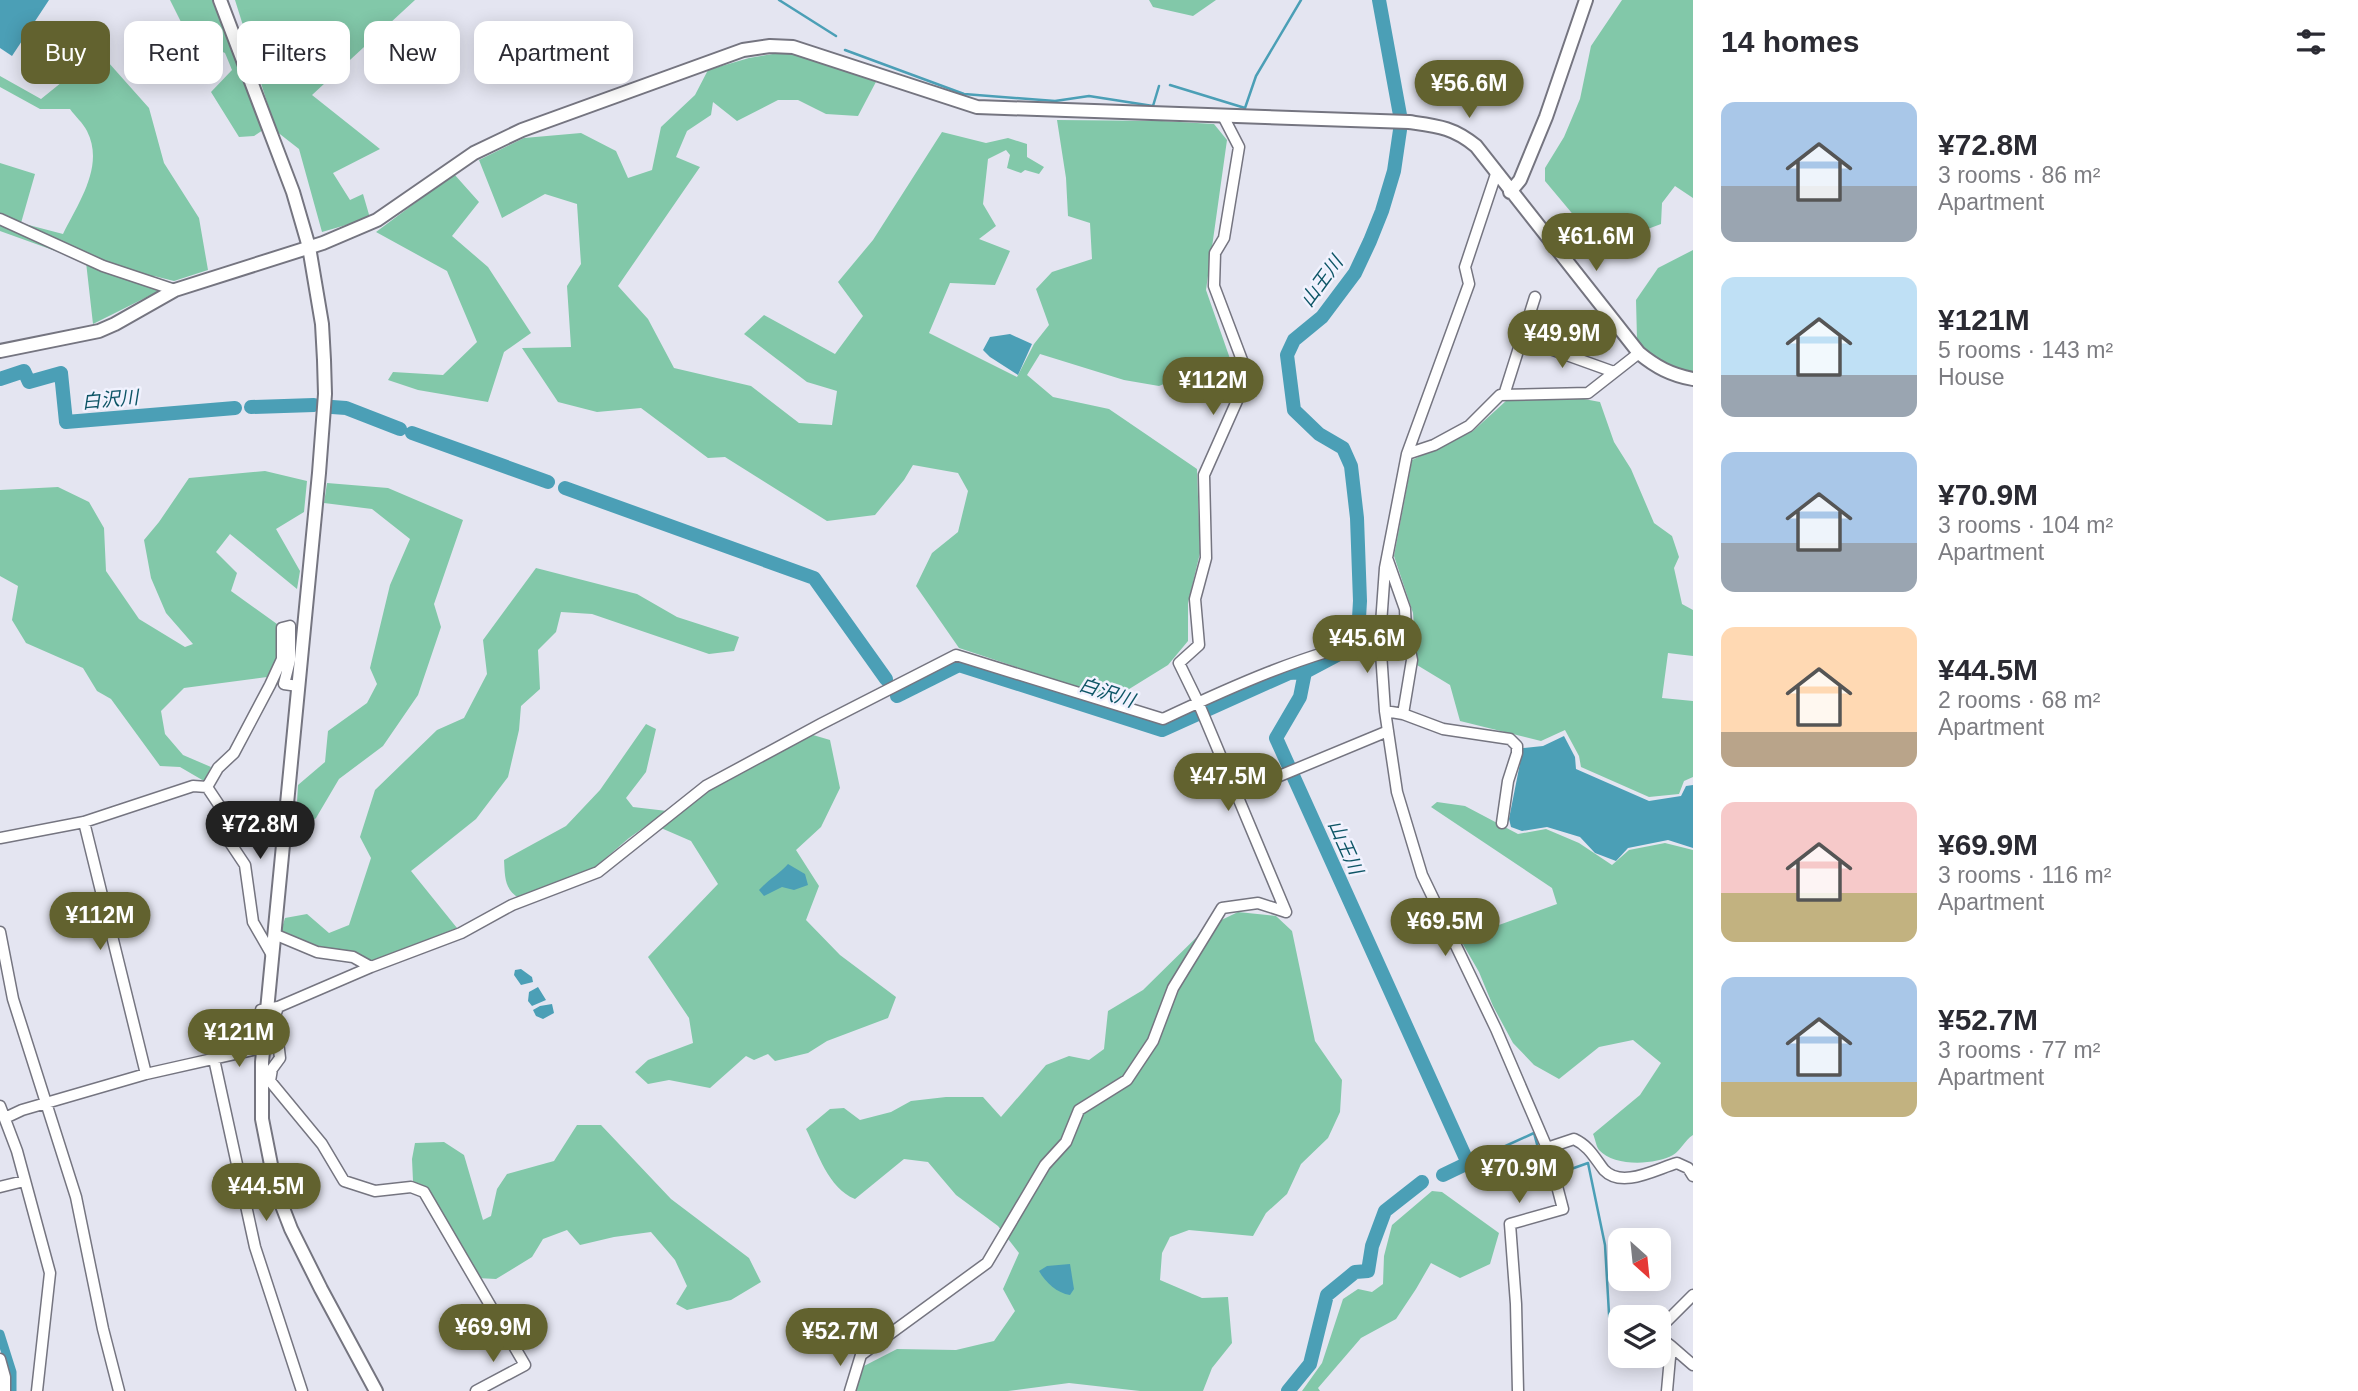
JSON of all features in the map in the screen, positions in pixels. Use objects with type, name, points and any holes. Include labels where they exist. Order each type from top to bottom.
[{"type":"street","points":[[220,0],[293,192],[309,247],[322,324],[325,394],[272,956],[273,1008],[262,1062],[262,1119],[276,1190],[291,1229],[376,1391]]},
{"type":"street","points":[[1510,192],[1520,180],[1546,117],[1586,0]]},
{"type":"street","points":[[0,351],[99,331],[175,290],[309,247],[377,220],[474,153],[522,130],[743,50],[770,46],[793,47],[834,58],[977,107],[1409,122],[1455,131],[1476,146],[1639,353],[1675,376],[1693,379]]},
{"type":"street","points":[[850,1391],[861,1355],[987,1263],[1045,1166],[1066,1142],[1079,1110],[1127,1080],[1153,1041],[1173,988],[1222,908],[1258,903],[1286,912],[1179,663],[1199,645],[1195,599],[1206,558],[1204,475],[1248,376],[1214,286],[1215,253],[1224,238],[1239,147],[1223,116]]},
{"type":"street","points":[[1496,174],[1465,267],[1469,284],[1407,454],[1387,558],[1380,638],[1385,710],[1397,792],[1422,875],[1496,1029],[1547,1148],[1563,1209],[1510,1224],[1516,1304],[1518,1391]]},
{"type":"street","points":[[0,219],[103,266],[175,290]]},
{"type":"street","points":[[1504,395],[1535,297]]},
{"type":"street","points":[[1522,339],[1614,372]]},
{"type":"street","points":[[1407,454],[1434,445],[1469,426],[1500,395],[1587,393],[1639,353]]},
{"type":"street","points":[[1387,558],[1405,609],[1412,660],[1403,714]]},
{"type":"street","points":[[207,787],[218,768],[234,752],[270,685],[282,659],[282,628],[290,626],[290,660],[284,684],[299,686]]},
{"type":"street","points":[[5,1118],[22,1110],[146,1074],[257,1049],[261,1010],[273,1008],[461,933],[512,905],[598,872],[706,786],[957,655],[1163,719],[1301,659],[1380,638]]},
{"type":"street","points":[[1385,710],[1443,729],[1510,740],[1517,746],[1508,781],[1502,823]]},
{"type":"street","points":[[1236,794],[1388,731]]},
{"type":"street","points":[[0,838],[84,822],[192,786],[207,787]]},
{"type":"street","points":[[207,787],[219,806],[225,835],[245,865],[254,922],[272,956]]},
{"type":"street","points":[[84,822],[146,1074]]},
{"type":"street","points":[[0,932],[13,999],[76,1197],[103,1329],[119,1391]]},
{"type":"street","points":[[274,934],[317,952],[353,957],[371,967]]},
{"type":"street","points":[[273,1008],[280,1058],[272,1069],[270,1081],[322,1144],[344,1181],[375,1191],[411,1187],[424,1192],[525,1365],[475,1391]]},
{"type":"street","points":[[214,1059],[255,1247],[302,1391]]},
{"type":"street","points":[[0,1106],[50,1273],[37,1391]]},
{"type":"street","points":[[1547,1148],[1574,1139],[1586,1145],[1607,1173],[1626,1179],[1676,1163],[1688,1168],[1693,1176]]},
{"type":"street","points":[[0,1187],[24,1181]]},
{"type":"street","points":[[1671,1317],[1693,1295]]},
{"type":"street","points":[[1671,1346],[1693,1365]]},
{"type":"street","points":[[0,1359],[5,1377],[5,1391]]},
{"type":"street","points":[[1667,1391],[1669,1368]]},
{"type":"green space","points":[[170,0],[212,0],[220,21],[180,21]]},
{"type":"green space","points":[[235,0],[415,0],[392,21],[364,21],[364,47],[350,60],[350,21],[242,21]]},
{"type":"green space","points":[[1149,0],[1216,0],[1193,16],[1153,7]]},
{"type":"green space","points":[[1622,0],[1693,0],[1693,198],[1675,186],[1662,203],[1661,224],[1621,239],[1586,230],[1545,181],[1545,168],[1564,137],[1580,99],[1591,46]]},
{"type":"green space","points":[[223,28],[237,64],[237,84],[245,84],[263,130],[254,136],[239,137],[211,92],[219,84],[223,84],[223,79],[232,70],[225,53]]},
{"type":"green space","points":[[785,52],[818,59],[878,78],[858,116],[826,114],[798,100],[778,100],[737,121],[713,102],[711,115],[687,131],[676,157],[700,167],[618,286],[648,319],[674,368],[751,386],[799,423],[832,425],[837,391],[807,382],[744,334],[764,315],[835,354],[863,316],[838,282],[873,240],[942,132],[986,143],[1008,138],[1027,144],[1027,157],[1044,167],[1039,174],[1025,170],[1021,173],[1007,168],[1010,155],[1006,150],[988,159],[983,204],[996,226],[979,239],[1010,251],[995,285],[950,283],[929,333],[1017,377],[1034,344],[1049,325],[1036,289],[1052,272],[1092,259],[1090,223],[1068,216],[1066,178],[1057,120],[1214,124],[1227,140],[1206,290],[1235,373],[1198,370],[1159,386],[1124,380],[1040,354],[1027,375],[1053,397],[1109,409],[1197,469],[1200,553],[1188,603],[1188,641],[1168,665],[1113,699],[959,648],[916,586],[932,553],[958,532],[968,491],[958,473],[913,465],[875,515],[827,521],[725,457],[708,458],[641,408],[597,412],[558,402],[522,348],[571,347],[567,286],[581,264],[577,204],[545,194],[502,218],[479,160],[524,138],[581,133],[616,151],[628,178],[652,170],[661,127],[695,95],[708,70],[749,58]]},
{"type":"green space","points":[[110,64],[124,80],[124,84],[128,84],[149,108],[164,163],[199,218],[208,270],[174,281],[154,276],[157,292],[93,324],[86,262],[0,231],[0,163],[35,174],[21,223],[63,234],[87,184],[93,158],[92,144],[83,125],[70,109],[40,109],[0,87],[0,76],[41,99],[60,84],[110,84]]},
{"type":"green space","points":[[261,84],[324,84],[312,95],[380,149],[333,173],[350,200],[363,194],[370,218],[322,232],[299,149],[276,131]]},
{"type":"green space","points":[[454,174],[479,202],[452,236],[488,267],[531,333],[504,352],[488,402],[418,390],[388,380],[393,372],[443,375],[477,342],[447,271],[376,232]]},
{"type":"green space","points":[[1693,250],[1693,375],[1669,368],[1651,358],[1637,339],[1636,300],[1658,268]]},
{"type":"green space","points":[[1584,399],[1600,402],[1614,442],[1631,469],[1654,523],[1672,536],[1679,557],[1674,568],[1682,604],[1693,610],[1693,656],[1668,653],[1662,698],[1693,701],[1693,777],[1684,781],[1679,794],[1649,797],[1581,767],[1579,756],[1565,730],[1541,741],[1460,721],[1450,685],[1417,665],[1413,613],[1394,556],[1412,460],[1473,431],[1507,400]]},
{"type":"green space","points":[[265,471],[307,481],[304,512],[276,529],[300,571],[297,589],[230,534],[216,552],[237,573],[231,591],[277,624],[277,657],[267,677],[184,688],[161,711],[165,734],[183,755],[211,767],[204,781],[180,767],[160,766],[111,699],[97,691],[83,668],[26,643],[12,620],[18,586],[0,576],[0,490],[58,487],[89,502],[104,528],[106,571],[139,619],[185,647],[193,644],[166,613],[151,578],[144,540],[189,478]]},
{"type":"green space","points":[[327,483],[388,488],[463,520],[434,604],[441,627],[418,695],[383,746],[339,779],[316,818],[295,837],[298,785],[325,762],[328,731],[367,703],[377,684],[370,668],[390,585],[410,539],[372,509],[324,503]]},
{"type":"green space","points":[[536,568],[637,594],[677,617],[739,637],[734,651],[709,654],[592,614],[561,612],[556,632],[538,650],[540,689],[521,706],[519,730],[508,777],[476,819],[411,871],[457,928],[372,962],[354,953],[318,950],[281,931],[285,918],[307,914],[329,933],[349,925],[371,858],[360,837],[375,790],[437,730],[464,718],[487,674],[483,640]]},
{"type":"green space","points":[[646,724],[656,729],[646,772],[626,798],[633,807],[667,811],[629,838],[594,868],[519,898],[510,891],[506,882],[504,860],[566,826],[600,790]]},
{"type":"green space","points":[[813,735],[830,740],[840,788],[821,827],[796,850],[819,886],[806,920],[840,955],[896,997],[888,1018],[827,1041],[808,1053],[775,1061],[768,1054],[754,1060],[746,1056],[710,1088],[669,1080],[648,1084],[635,1072],[648,1060],[693,1043],[689,1018],[648,957],[718,884],[691,841],[661,828],[704,793]]},
{"type":"green space","points":[[1437,802],[1465,806],[1518,834],[1546,829],[1579,843],[1612,865],[1629,850],[1665,843],[1693,850],[1693,1135],[1673,1155],[1656,1161],[1624,1162],[1606,1156],[1596,1144],[1593,1134],[1640,1095],[1661,1063],[1633,1040],[1599,1047],[1559,1079],[1534,1065],[1513,1043],[1460,939],[1557,904],[1552,888],[1431,807]]},
{"type":"green space","points":[[1238,912],[1276,916],[1292,931],[1315,1041],[1342,1080],[1340,1112],[1328,1138],[1301,1164],[1287,1194],[1266,1213],[1253,1236],[1189,1230],[1170,1237],[1162,1253],[1160,1280],[1202,1298],[1228,1297],[1232,1343],[1212,1368],[1203,1391],[1140,1391],[1069,1383],[1008,1391],[854,1391],[864,1366],[897,1349],[956,1350],[994,1341],[1015,1311],[1003,1289],[1019,1253],[998,1226],[956,1195],[928,1162],[904,1159],[855,1199],[846,1194],[825,1169],[806,1129],[830,1109],[844,1108],[860,1120],[891,1112],[911,1101],[946,1097],[983,1097],[1001,1117],[1046,1065],[1069,1056],[1089,1060],[1104,1049],[1108,1011],[1143,990],[1207,927]]},
{"type":"green space","points":[[577,1125],[601,1125],[671,1199],[749,1258],[761,1282],[731,1300],[687,1310],[676,1304],[687,1286],[675,1260],[651,1232],[580,1245],[567,1230],[543,1239],[532,1257],[496,1279],[477,1278],[427,1189],[413,1181],[412,1159],[415,1143],[444,1142],[464,1155],[483,1220],[491,1216],[497,1189],[507,1174],[554,1161]]},
{"type":"green space","points":[[1432,1191],[1442,1192],[1499,1233],[1490,1264],[1460,1278],[1431,1263],[1396,1319],[1361,1338],[1318,1388],[1320,1391],[1302,1391],[1322,1363],[1343,1299],[1358,1289],[1372,1292],[1383,1284],[1384,1256],[1392,1225]]},
{"type":"water","points":[[0,0],[49,0],[35,21],[21,21],[21,42],[12,56],[0,48]]},
{"type":"water","points":[[1010,334],[1032,344],[1018,375],[983,350],[990,337]]},
{"type":"water","points":[[1564,736],[1575,757],[1576,769],[1649,801],[1681,796],[1686,786],[1693,785],[1693,848],[1668,840],[1628,848],[1616,861],[1595,853],[1580,837],[1547,827],[1522,831],[1511,827],[1509,819],[1523,748],[1543,746]]},
{"type":"water","points":[[788,864],[805,874],[808,885],[794,890],[782,887],[764,896],[759,890]]},
{"type":"water","points":[[521,969],[532,977],[533,982],[521,985],[514,975],[515,970]]},
{"type":"water","points":[[538,987],[546,1000],[532,1006],[528,1001],[529,992]]},
{"type":"water","points":[[552,1004],[554,1013],[543,1019],[536,1016],[533,1010]]},
{"type":"water","points":[[1070,1264],[1074,1289],[1070,1295],[1052,1287],[1039,1271],[1047,1266]]},
{"type":"waterway","points":[[779,0],[836,36]]},
{"type":"waterway","points":[[1170,85],[1245,108],[1256,76],[1301,0]]},
{"type":"waterway","name":"山王川","points":[[1351,638],[1359,618],[1360,601],[1357,518],[1351,466],[1343,448],[1319,434],[1294,410],[1287,355],[1294,340],[1322,317],[1355,273],[1382,211],[1394,171],[1400,115],[1379,0]]},
{"type":"waterway","points":[[845,50],[964,94],[1055,101],[1089,96],[1153,106],[1159,86]]},
{"type":"waterway","name":"白沢川","points":[[0,379],[24,371],[29,382],[61,373],[66,422],[235,408]]},
{"type":"waterway","name":"白沢川","points":[[251,407],[314,405]]},
{"type":"waterway","name":"白沢川","points":[[332,407],[346,408],[400,429]]},
{"type":"waterway","name":"白沢川","points":[[412,433],[548,482]]},
{"type":"waterway","name":"白沢川","points":[[565,488],[814,578],[886,679]]},
{"type":"waterway","name":"白沢川","points":[[897,696],[959,665],[1162,730],[1289,673],[1305,672],[1339,654]]},
{"type":"waterway","name":"山王川","points":[[1305,672],[1300,697],[1276,738],[1468,1163],[1443,1175]]},
{"type":"waterway","points":[[1468,1163],[1534,1133],[1546,1178],[1551,1176]]},
{"type":"waterway","points":[[1557,1174],[1588,1163],[1605,1245],[1608,1305]]},
{"type":"waterway","name":"山王川","points":[[1288,1391],[1310,1364],[1327,1295],[1355,1272],[1368,1271],[1372,1246],[1385,1211],[1422,1182]]},
{"type":"waterway","points":[[0,1334],[12,1372],[12,1391]]}]
